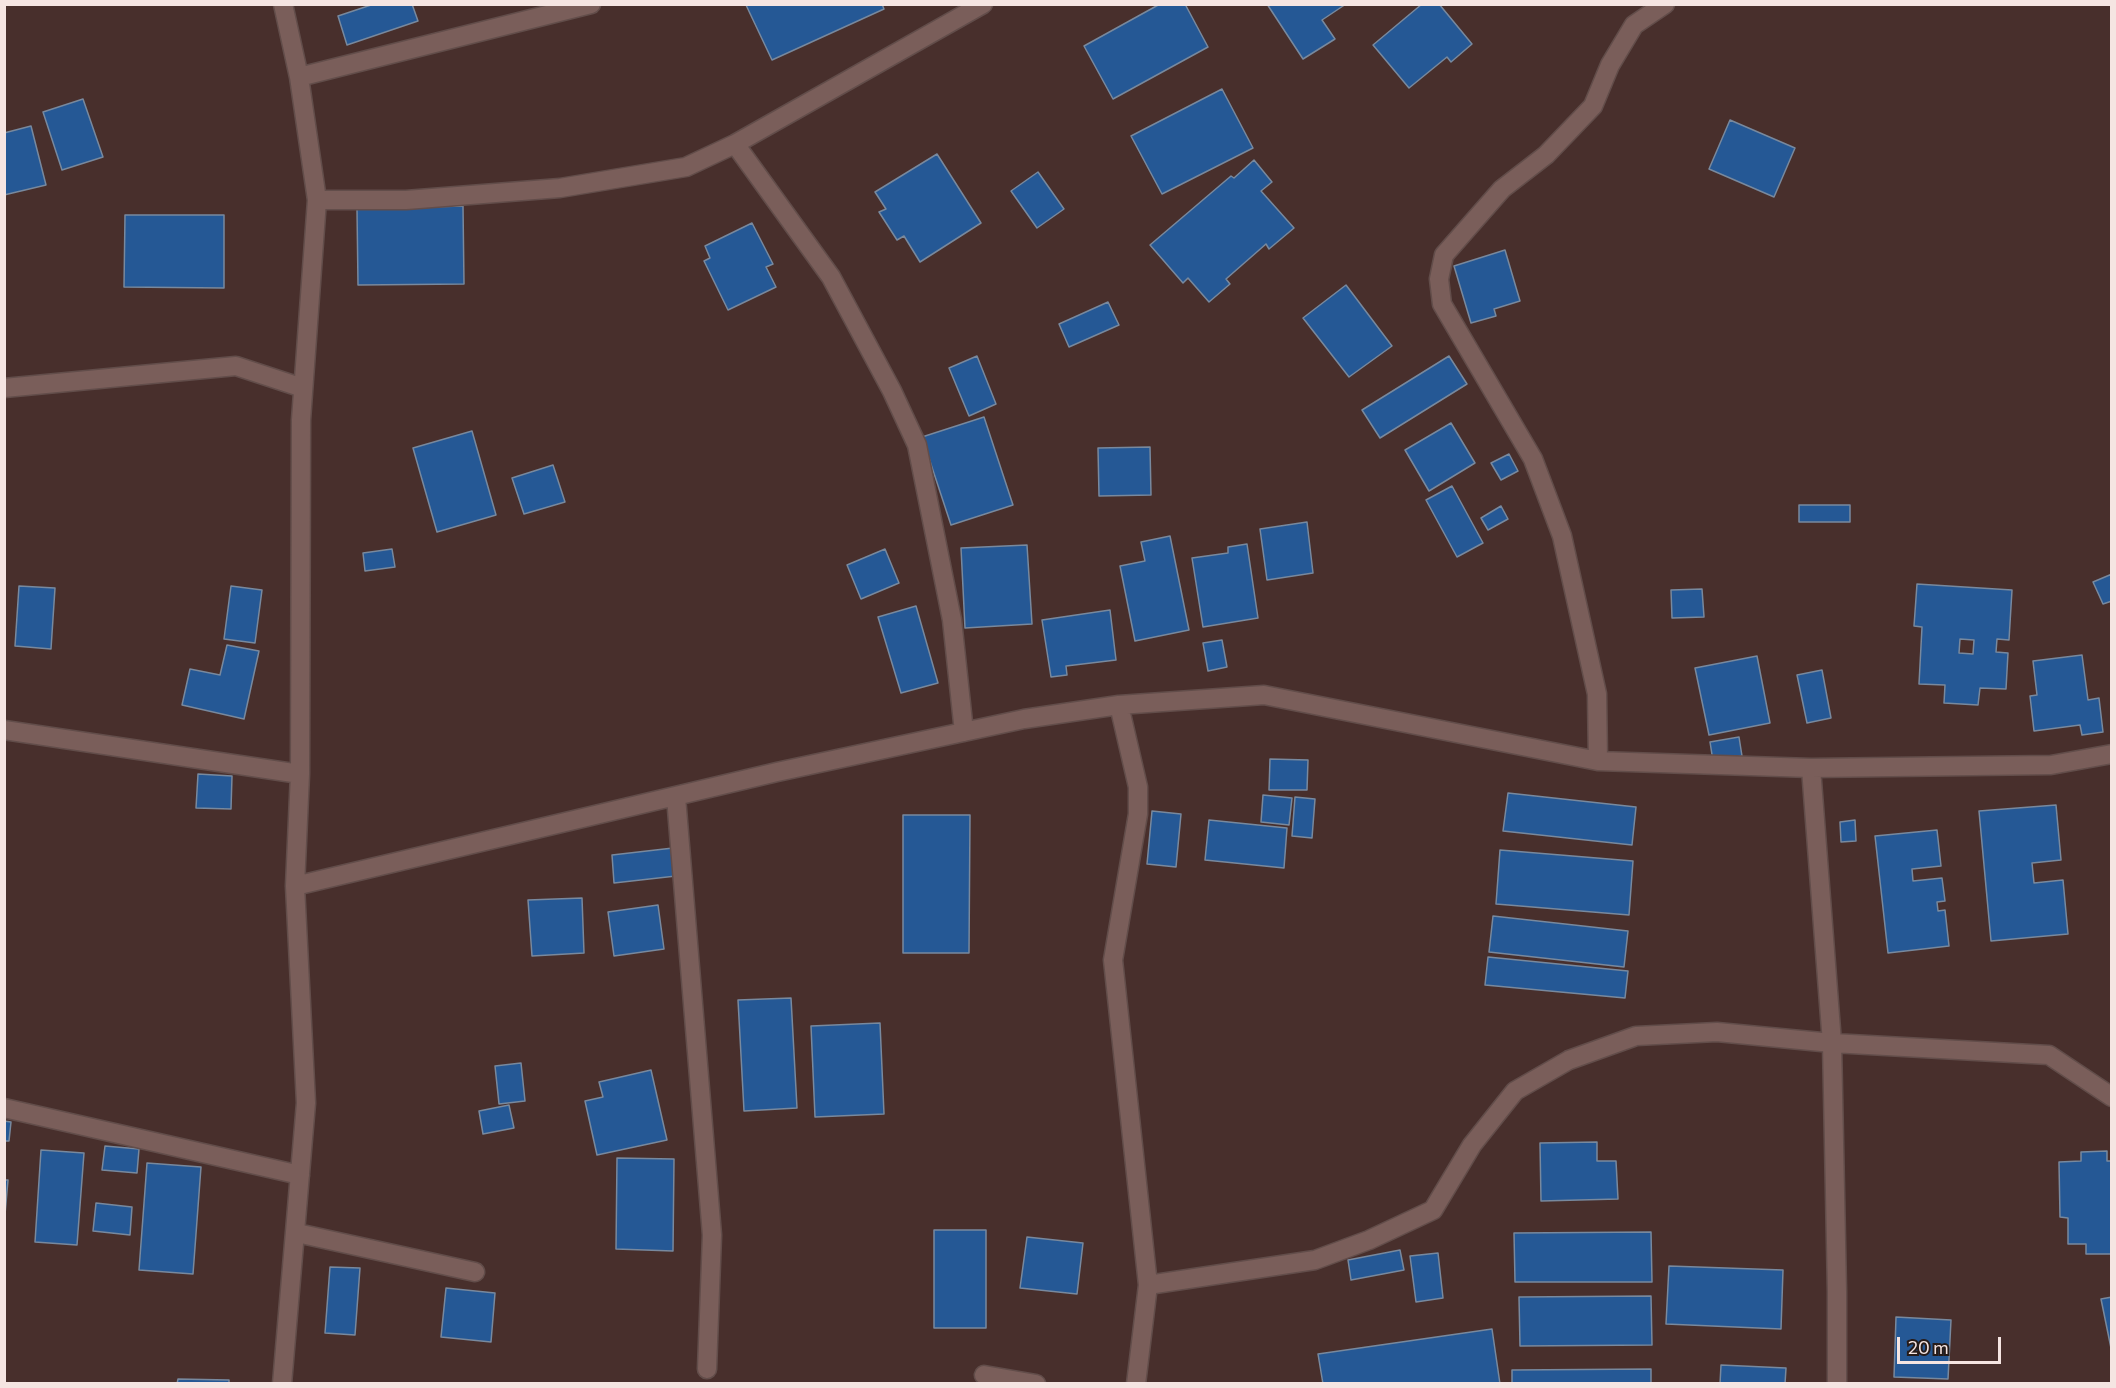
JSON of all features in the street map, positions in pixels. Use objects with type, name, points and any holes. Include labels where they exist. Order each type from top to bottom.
[{"type":"street","points":[[282,1383],[297,1233],[306,1103],[295,886],[300,774],[303,388],[317,200],[299,77],[283,4]]},
{"type":"street","points":[[299,77],[591,4]]},
{"type":"street","points":[[317,200],[406,200],[560,188],[686,167],[735,144],[983,4]]},
{"type":"street","points":[[1598,760],[1597,694],[1562,536],[1533,459],[1442,304],[1439,279],[1444,255],[1502,189],[1546,155],[1593,106],[1610,65],[1634,25],[1665,4]]},
{"type":"street","points":[[735,144],[831,277],[892,391],[917,445],[952,620],[964,732]]},
{"type":"street","points":[[4,388],[236,366],[303,388]]},
{"type":"street","points":[[295,886],[1024,719],[1119,705],[1264,694],[1598,760],[1811,768],[2051,765],[2112,754]]},
{"type":"street","points":[[1119,705],[1138,787],[1138,814],[1113,960],[1148,1285],[1136,1383]]},
{"type":"street","points":[[4,730],[300,774]]},
{"type":"street","points":[[1811,768],[1832,1043],[1838,1292],[1837,1383]]},
{"type":"street","points":[[676,797],[712,1235],[707,1369]]},
{"type":"street","points":[[1148,1285],[1315,1260],[1369,1240],[1432,1210],[1472,1145],[1515,1091],[1569,1060],[1636,1036],[1717,1032],[1832,1043],[2049,1055],[2112,1097]]},
{"type":"street","points":[[4,1108],[300,1175]]},
{"type":"street","points":[[297,1233],[475,1272]]},
{"type":"street","points":[[984,1375],[1036,1383]]},
{"type":"building","points":[[374,4],[412,4],[418,21],[347,45],[338,16]]},
{"type":"building","points":[[882,4],[884,9],[772,60],[746,5]]},
{"type":"building","points":[[1160,4],[1185,4],[1208,47],[1113,99],[1084,46]]},
{"type":"building","points":[[1267,4],[1346,4],[1322,20],[1335,39],[1303,59]]},
{"type":"building","points":[[1422,4],[1439,4],[1472,44],[1451,62],[1447,57],[1409,88],[1373,45]]},
{"type":"building","points":[[1222,89],[1253,148],[1162,194],[1131,136]]},
{"type":"building","points":[[83,99],[103,157],[62,170],[43,112]]},
{"type":"building","points":[[1730,120],[1795,148],[1774,197],[1709,169]]},
{"type":"building","points":[[31,126],[46,185],[4,195],[4,133]]},
{"type":"building","points":[[937,154],[981,223],[920,262],[904,236],[897,240],[879,212],[886,209],[875,192]]},
{"type":"building","points":[[1254,160],[1272,182],[1261,191],[1294,228],[1269,249],[1266,244],[1226,279],[1230,284],[1209,302],[1188,278],[1183,283],[1150,245],[1231,176],[1234,178]]},
{"type":"building","points":[[1038,172],[1064,209],[1037,228],[1011,191]]},
{"type":"building","points":[[463,206],[464,284],[358,285],[357,209]]},
{"type":"building","points":[[125,215],[224,215],[224,288],[124,287]]},
{"type":"building","points":[[752,223],[773,264],[766,267],[776,287],[728,310],[704,261],[710,258],[705,246]]},
{"type":"building","points":[[1505,250],[1520,301],[1494,309],[1496,316],[1471,323],[1454,266]]},
{"type":"building","points":[[1346,285],[1392,346],[1349,377],[1303,318]]},
{"type":"building","points":[[1108,302],[1119,325],[1069,347],[1059,324]]},
{"type":"building","points":[[977,356],[996,404],[969,416],[949,368]]},
{"type":"building","points":[[1449,356],[1467,384],[1380,438],[1362,410]]},
{"type":"building","points":[[984,417],[1013,505],[951,525],[922,437]]},
{"type":"building","points":[[1451,423],[1475,463],[1429,491],[1405,450]]},
{"type":"building","points":[[472,431],[496,515],[437,532],[413,448]]},
{"type":"building","points":[[1150,447],[1151,495],[1099,496],[1098,448]]},
{"type":"building","points":[[1509,454],[1518,471],[1501,480],[1491,463]]},
{"type":"building","points":[[553,465],[565,502],[524,514],[512,478]]},
{"type":"building","points":[[1452,486],[1483,543],[1457,557],[1426,500]]},
{"type":"building","points":[[1799,505],[1850,505],[1850,522],[1799,522]]},
{"type":"building","points":[[1501,506],[1508,519],[1488,530],[1481,518]]},
{"type":"building","points":[[1307,522],[1313,573],[1267,580],[1260,529]]},
{"type":"building","points":[[1170,536],[1189,630],[1135,641],[1120,566],[1145,561],[1141,542]]},
{"type":"building","points":[[1247,544],[1258,618],[1203,627],[1192,558],[1228,553],[1228,547]]},
{"type":"building","points":[[1027,545],[1032,624],[965,628],[961,548]]},
{"type":"building","points":[[392,549],[395,567],[365,571],[363,553]]},
{"type":"building","points":[[885,549],[899,583],[861,599],[847,565]]},
{"type":"building","points":[[2112,574],[2112,601],[2103,604],[2093,582]]},
{"type":"building","points":[[1917,584],[2012,590],[2009,640],[1997,639],[1996,652],[2008,653],[2006,689],[1980,688],[1978,705],[1944,703],[1945,685],[1919,684],[1922,627],[1914,626]],"holes":[[[1960,639],[1974,640],[1973,654],[1959,653]]]},
{"type":"building","points":[[19,586],[55,588],[51,649],[15,646]]},
{"type":"building","points":[[231,586],[262,590],[255,643],[224,639]]},
{"type":"building","points":[[1702,589],[1704,617],[1672,618],[1671,590]]},
{"type":"building","points":[[916,606],[938,683],[901,693],[878,617]]},
{"type":"building","points":[[1110,610],[1116,660],[1066,666],[1067,675],[1051,677],[1042,620]]},
{"type":"building","points":[[1222,640],[1227,667],[1208,671],[1203,643]]},
{"type":"building","points":[[227,645],[259,651],[244,719],[182,705],[190,669],[220,675]]},
{"type":"building","points":[[2082,655],[2088,700],[2099,698],[2103,732],[2082,735],[2080,725],[2034,731],[2030,696],[2037,695],[2033,661]]},
{"type":"building","points":[[1757,656],[1770,723],[1709,735],[1695,668]]},
{"type":"building","points":[[1822,670],[1831,718],[1807,723],[1797,675]]},
{"type":"building","points":[[1739,737],[1742,756],[1713,761],[1710,742]]},
{"type":"building","points":[[1270,759],[1308,760],[1307,790],[1269,790]]},
{"type":"building","points":[[198,774],[232,776],[231,809],[196,808]]},
{"type":"building","points":[[1508,793],[1636,807],[1632,845],[1503,831]]},
{"type":"building","points":[[1263,795],[1292,798],[1289,825],[1261,822]]},
{"type":"building","points":[[1295,797],[1315,799],[1312,838],[1292,836]]},
{"type":"building","points":[[2056,805],[2061,860],[2032,863],[2034,883],[2063,880],[2068,934],[1991,941],[1979,811]]},
{"type":"building","points":[[1152,811],[1181,814],[1176,867],[1147,864]]},
{"type":"building","points":[[903,815],[970,815],[969,953],[903,953]]},
{"type":"building","points":[[1209,820],[1287,828],[1284,868],[1205,860]]},
{"type":"building","points":[[1855,820],[1856,841],[1841,842],[1840,822]]},
{"type":"building","points":[[1937,830],[1941,866],[1912,869],[1913,881],[1942,878],[1945,901],[1937,902],[1938,911],[1945,910],[1949,946],[1888,953],[1875,836]]},
{"type":"building","points":[[673,848],[676,876],[614,883],[612,855]]},
{"type":"building","points":[[1500,850],[1633,861],[1629,915],[1496,904]]},
{"type":"building","points":[[582,898],[584,953],[532,956],[528,900]]},
{"type":"building","points":[[658,905],[664,949],[614,956],[608,912]]},
{"type":"building","points":[[1493,916],[1628,931],[1624,967],[1489,952]]},
{"type":"building","points":[[1488,957],[1628,971],[1625,998],[1485,985]]},
{"type":"building","points":[[791,998],[797,1108],[744,1111],[738,1000]]},
{"type":"building","points":[[880,1023],[884,1114],[815,1117],[811,1026]]},
{"type":"building","points":[[521,1063],[525,1101],[499,1104],[495,1066]]},
{"type":"building","points":[[651,1070],[667,1140],[597,1155],[585,1101],[603,1097],[599,1082]]},
{"type":"building","points":[[509,1105],[514,1128],[483,1134],[479,1111]]},
{"type":"building","points":[[4,1121],[11,1122],[9,1141],[4,1141]]},
{"type":"building","points":[[1597,1142],[1597,1161],[1616,1161],[1618,1199],[1541,1201],[1540,1143]]},
{"type":"building","points":[[105,1146],[139,1149],[137,1173],[102,1170]]},
{"type":"building","points":[[41,1150],[84,1153],[77,1245],[35,1242]]},
{"type":"building","points":[[2107,1151],[2107,1161],[2112,1161],[2112,1254],[2086,1254],[2086,1244],[2068,1244],[2068,1218],[2060,1217],[2059,1162],[2081,1161],[2081,1152]]},
{"type":"building","points":[[617,1158],[674,1159],[673,1251],[616,1249]]},
{"type":"building","points":[[147,1163],[201,1167],[193,1274],[139,1270]]},
{"type":"building","points":[[4,1180],[8,1180],[4,1226]]},
{"type":"building","points":[[96,1203],[132,1207],[130,1235],[93,1231]]},
{"type":"building","points":[[934,1230],[986,1230],[986,1328],[934,1328]]},
{"type":"building","points":[[1651,1232],[1652,1282],[1515,1282],[1514,1233]]},
{"type":"building","points":[[1027,1237],[1083,1243],[1077,1294],[1020,1288]]},
{"type":"building","points":[[1400,1250],[1404,1270],[1351,1280],[1348,1260]]},
{"type":"building","points":[[1438,1253],[1443,1298],[1416,1302],[1410,1256]]},
{"type":"building","points":[[1669,1266],[1783,1270],[1781,1329],[1666,1324]]},
{"type":"building","points":[[330,1267],[360,1268],[355,1335],[325,1333]]},
{"type":"building","points":[[446,1288],[495,1293],[491,1342],[441,1337]]},
{"type":"building","points":[[1651,1296],[1652,1345],[1520,1346],[1519,1297]]},
{"type":"building","points":[[2112,1297],[2112,1353],[2101,1299]]},
{"type":"building","points":[[1896,1317],[1951,1320],[1948,1379],[1894,1377]]},
{"type":"building","points":[[1492,1329],[1500,1384],[1323,1384],[1318,1354]]},
{"type":"building","points":[[1721,1365],[1786,1368],[1785,1384],[1720,1384]]},
{"type":"building","points":[[1651,1369],[1651,1384],[1512,1384],[1512,1370]]},
{"type":"building","points":[[178,1379],[229,1380],[229,1384],[177,1384]]},
{"type":"building","points":[[481,1383],[481,1384],[388,1384]]}]
